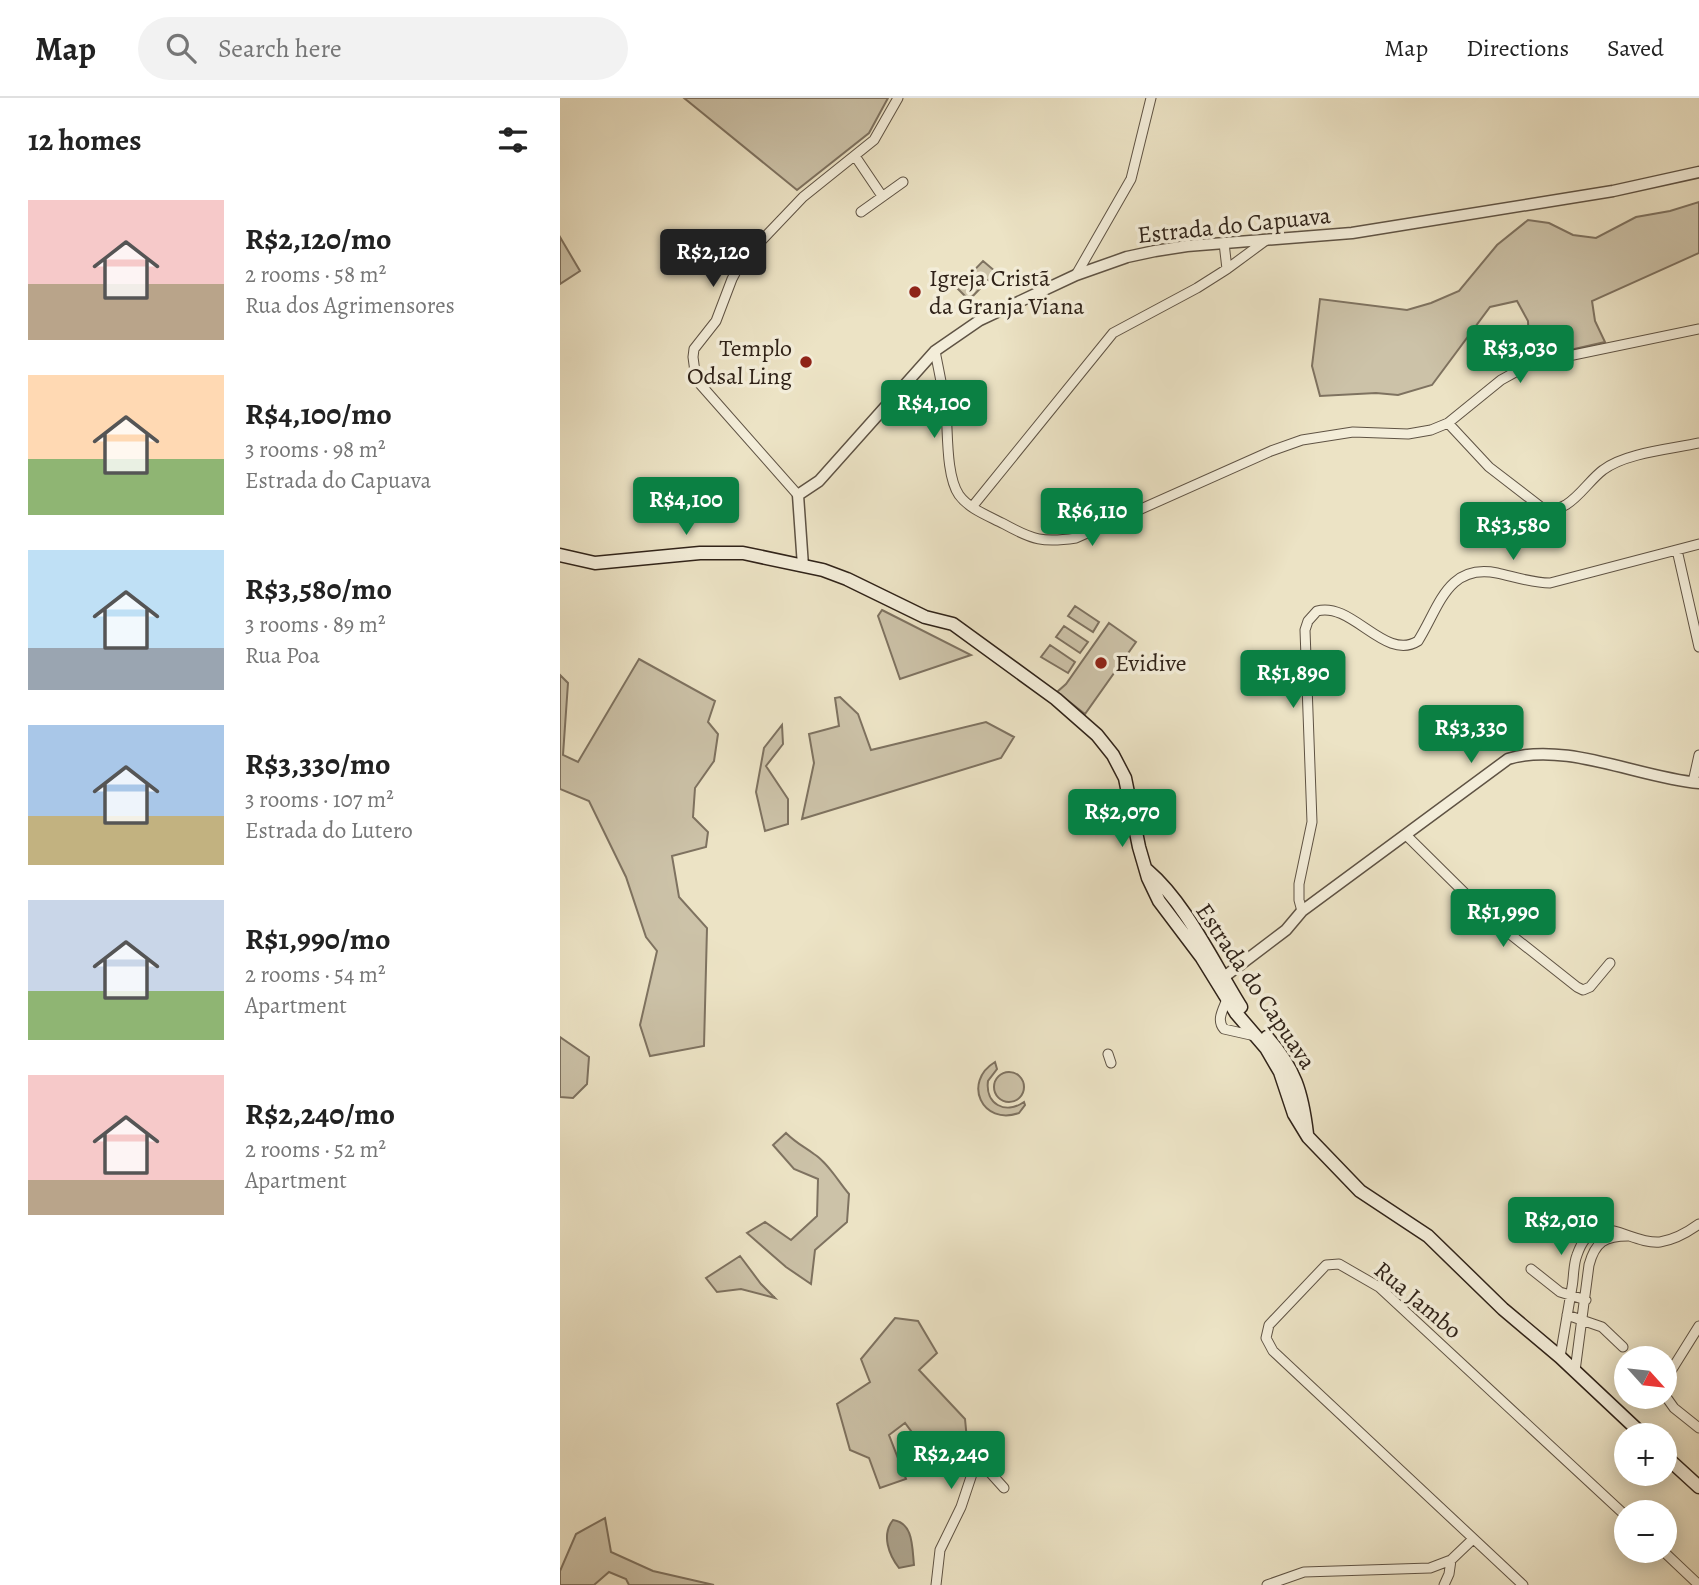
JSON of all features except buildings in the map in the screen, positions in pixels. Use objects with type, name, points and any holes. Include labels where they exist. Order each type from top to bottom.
[{"type":"main road","name":"Estrada do Capuava","points":[[560,555],[595,563],[729,552],[803,566],[848,579],[925,617],[953,624],[1006,661],[1083,722],[1114,755],[1120,767],[1131,802],[1139,847],[1152,887],[1222,974],[1240,1006],[1283,1056],[1291,1083],[1294,1114],[1308,1137],[1360,1191],[1428,1236],[1503,1309],[1560,1357],[1630,1423]]},
{"type":"main road","name":"Estrada do Capuava","points":[[1168,904],[1227,999],[1291,1083]]},
{"type":"main road","points":[[1677,1467],[1699,1487]]},
{"type":"street","points":[[803,566],[798,495],[700,384],[692,357],[698,342],[716,321],[741,262],[803,197],[874,140],[898,98]]},
{"type":"street","points":[[1076,275],[1131,179],[1151,98]]},
{"type":"street","points":[[855,156],[882,196]]},
{"type":"street","name":"Estrada do Capuava","points":[[798,495],[819,481],[935,351],[980,320],[1076,275],[1127,257],[1155,251],[1352,233],[1613,191],[1699,172]]},
{"type":"street","points":[[861,212],[903,182]]},
{"type":"street","points":[[972,507],[1113,333],[1227,269],[1265,241]]},
{"type":"street","points":[[1224,243],[1227,269]]},
{"type":"street","points":[[935,351],[943,389],[955,486],[959,495],[972,507],[1020,533],[1042,541],[1076,538],[1271,451],[1302,440],[1353,432],[1408,434],[1431,430],[1448,423],[1501,380],[1530,364],[1699,329]]},
{"type":"street","points":[[1448,423],[1489,467],[1541,507],[1556,511],[1616,462],[1699,443]]},
{"type":"street","points":[[1302,911],[1299,884],[1312,822],[1305,630],[1308,621],[1317,611],[1331,608],[1381,638],[1404,646],[1418,641],[1447,589],[1456,580],[1469,574],[1483,571],[1536,583],[1550,583],[1699,544]]},
{"type":"street","points":[[1677,550],[1699,647]]},
{"type":"street","points":[[1222,974],[1286,930],[1302,911],[1508,759],[1522,755],[1551,754],[1696,783],[1699,755]]},
{"type":"street","points":[[1406,835],[1491,919],[1577,988],[1583,990],[1590,987],[1611,963]]},
{"type":"street","points":[[1227,999],[1219,1020],[1224,1030],[1257,1036]]},
{"type":"street","points":[[1560,1357],[1576,1256],[1584,1240],[1590,1235],[1613,1230],[1658,1242],[1673,1238],[1699,1224]]},
{"type":"street","points":[[1575,1371],[1589,1265],[1597,1245],[1612,1236],[1630,1236]]},
{"type":"street","name":"Rua Jambo","points":[[1522,1585],[1273,1351],[1266,1331],[1269,1325],[1326,1265],[1339,1264],[1378,1287],[1614,1505]]},
{"type":"street","points":[[1531,1269],[1555,1289],[1570,1297],[1586,1300]]},
{"type":"street","points":[[1573,1283],[1587,1286]]},
{"type":"street","points":[[1567,1315],[1602,1327],[1622,1346]]},
{"type":"street","points":[[1677,1362],[1698,1330]]},
{"type":"street","points":[[1675,1409],[1699,1428]]},
{"type":"street","points":[[936,1585],[940,1550],[961,1507],[974,1468],[986,1468],[1004,1488]]},
{"type":"street","points":[[1267,1585],[1304,1572],[1430,1568],[1451,1560],[1472,1539]]},
{"type":"street","points":[[1444,1585],[1450,1574],[1451,1560]]},
{"type":"street","points":[[1676,1563],[1699,1585]]},
{"type":"shaded area","points":[[684,98],[888,98],[869,133],[797,190]]},
{"type":"shaded area","points":[[1699,202],[1699,253],[1592,301],[1595,321],[1605,342],[1535,358],[1529,347],[1528,321],[1517,301],[1490,307],[1432,385],[1398,395],[1376,393],[1320,396],[1312,366],[1320,299],[1407,310],[1459,291],[1497,245],[1528,220],[1549,223],[1573,235],[1596,238],[1636,217]]},
{"type":"shaded area","points":[[560,237],[580,271],[560,284]]},
{"type":"shaded area","points":[[983,261],[996,272],[969,300],[957,288]]},
{"type":"shaded area","points":[[1075,606],[1099,622],[1093,632],[1068,616]]},
{"type":"shaded area","points":[[882,610],[971,655],[900,679],[878,616]]},
{"type":"shaded area","name":"Evidive","points":[[1109,623],[1136,642],[1085,714],[1057,692],[1066,684]]},
{"type":"shaded area","points":[[1064,626],[1088,642],[1080,653],[1056,637]]},
{"type":"shaded area","points":[[1050,645],[1075,662],[1068,673],[1041,657]]},
{"type":"shaded area","points":[[639,659],[715,701],[708,722],[718,734],[714,761],[695,788],[693,817],[708,832],[706,847],[672,856],[679,897],[707,928],[704,1046],[650,1056],[640,1025],[657,951],[646,937],[626,877],[589,801],[560,789],[560,675],[568,683],[563,755],[578,762]]},
{"type":"shaded area","points":[[840,697],[858,714],[871,750],[986,722],[1014,737],[1001,758],[802,819],[814,763],[809,734],[839,726],[835,698]]},
{"type":"shaded area","points":[[782,725],[783,744],[766,766],[788,799],[788,824],[765,831],[756,792],[764,748]]},
{"type":"shaded area","points":[[560,1037],[589,1057],[587,1084],[573,1098],[560,1097]]},
{"type":"shaded area","points":[[995,1062],[997,1069],[988,1081],[990,1096],[1003,1107],[1017,1106],[1024,1102],[1025,1105],[1019,1113],[995,1113],[986,1108],[981,1100],[978,1090],[980,1080],[985,1070]]},
{"type":"shaded area","points":[[1009,1072],[1020,1076],[1024,1087],[1020,1098],[1009,1102],[998,1098],[994,1087],[998,1076]]},
{"type":"shaded area","points":[[786,1133],[824,1162],[849,1194],[847,1222],[815,1250],[811,1284],[786,1267],[747,1233],[765,1222],[791,1240],[817,1216],[818,1179],[794,1169],[773,1145]]},
{"type":"shaded area","points":[[740,1256],[775,1298],[741,1289],[717,1292],[706,1278]]},
{"type":"shaded area","points":[[895,1318],[918,1321],[937,1353],[919,1370],[965,1419],[969,1461],[940,1470],[905,1423],[889,1435],[906,1479],[880,1488],[869,1458],[850,1450],[837,1404],[870,1382],[861,1359]]},
{"type":"shaded area","points":[[605,1518],[611,1552],[653,1571],[714,1585],[629,1585],[626,1579],[609,1572],[594,1585],[560,1585],[560,1571],[576,1534]]},
{"type":"shaded area","points":[[893,1520],[900,1522],[908,1531],[914,1565],[899,1568],[892,1557],[887,1532]]},
{"type":"place","name":"Igreja Cristã da Granja Viana","points":[[915,292]]},
{"type":"place","name":"Templo Odsal Ling","points":[[806,362]]},
{"type":"place","name":"Evidive","points":[[1101,663]]}]
